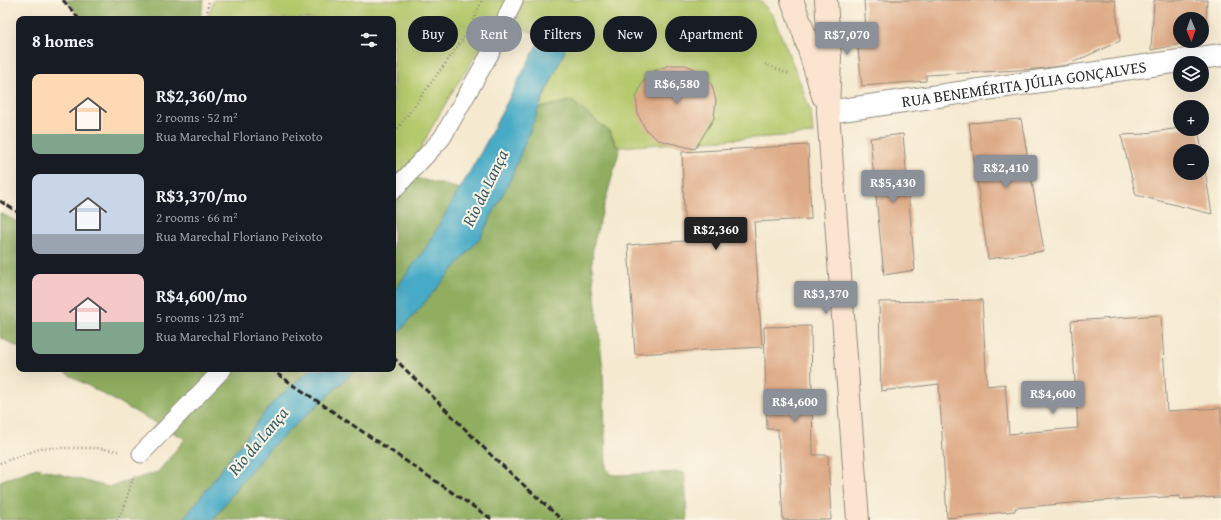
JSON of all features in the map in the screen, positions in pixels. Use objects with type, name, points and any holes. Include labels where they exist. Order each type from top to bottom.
[{"type":"main road","points":[[826,0],[830,58],[828,112],[859,519]]},
{"type":"main road","points":[[792,3],[804,33],[828,112]]},
{"type":"street","name":"RUA BENEMÉRITA JÚLIA GONÇALVES","points":[[828,112],[1221,55]]},
{"type":"lane","points":[[396,188],[442,138],[491,52],[514,0]]},
{"type":"lane","points":[[141,454],[220,372]]},
{"type":"path","points":[[206,16],[209,0]]},
{"type":"path","points":[[396,131],[467,32],[482,0]]},
{"type":"path","points":[[765,64],[791,74]]},
{"type":"path","points":[[0,464],[42,448],[97,448],[141,454],[124,507],[117,520]]},
{"type":"green space","points":[[66,0],[204,0],[201,16],[79,16]]},
{"type":"green space","points":[[214,0],[507,0],[500,16],[466,16],[466,52],[478,52],[429,132],[407,176],[396,173],[396,16],[208,16]]},
{"type":"green space","points":[[522,0],[760,0],[773,16],[799,79],[811,113],[813,134],[618,147],[610,132],[571,101],[539,108],[565,52],[595,52],[595,16],[530,16],[530,31],[522,28],[522,16],[518,16]]},
{"type":"green space","points":[[571,101],[610,132],[616,146],[620,148],[593,246],[592,267],[603,370],[606,467],[610,474],[617,475],[685,473],[687,520],[213,520],[238,486],[269,449],[354,372],[396,372],[396,334],[480,238],[510,180],[539,108]]},
{"type":"green space","points":[[396,173],[460,189],[425,249],[396,288]]},
{"type":"green space","points":[[0,213],[16,221],[16,346],[0,337]]},
{"type":"green space","points":[[63,372],[308,372],[272,403],[183,520],[0,520],[0,481],[37,468],[108,487],[158,472],[185,439]]},
{"type":"water","name":"Rio da Lança","points":[[533,52],[565,52],[542,100],[510,180],[480,238],[396,334],[396,288],[425,249],[480,154]]},
{"type":"water","name":"Rio da Lança","points":[[308,372],[354,372],[269,449],[238,486],[213,520],[183,520],[272,403]]},
{"type":"building","points":[[864,0],[1115,0],[1120,41],[1067,65],[1038,69],[926,75],[926,81],[862,86],[856,30],[866,29]]},
{"type":"building","points":[[1154,0],[1207,0],[1206,12],[1173,12],[1173,46],[1151,50]]},
{"type":"building","points":[[669,65],[686,65],[701,72],[712,85],[716,101],[714,118],[695,149],[658,140],[646,130],[638,115],[636,98],[642,83],[654,71]]},
{"type":"building","points":[[1021,119],[1044,251],[988,259],[969,123]]},
{"type":"building","points":[[1173,129],[1173,136],[1199,136],[1201,144],[1173,144],[1173,180],[1207,180],[1212,214],[1136,195],[1121,135]]},
{"type":"building","points":[[903,134],[915,270],[884,275],[870,138]]},
{"type":"building","points":[[808,145],[811,219],[754,222],[762,347],[635,354],[628,245],[685,241],[682,152]]},
{"type":"building","points":[[982,300],[987,386],[1005,384],[1009,434],[1078,428],[1071,321],[1161,315],[1167,411],[1221,408],[1221,497],[1180,499],[1180,496],[1083,502],[1015,508],[1015,511],[947,518],[939,384],[881,391],[879,302]]},
{"type":"building","points":[[811,326],[813,455],[828,455],[831,520],[783,520],[778,429],[767,429],[764,327]]},
{"type":"railway","points":[[63,0],[76,16]]},
{"type":"railway","points":[[0,201],[16,211]]},
{"type":"railway","points":[[396,360],[492,456],[562,520]]},
{"type":"railway","points":[[274,372],[493,520]]}]
